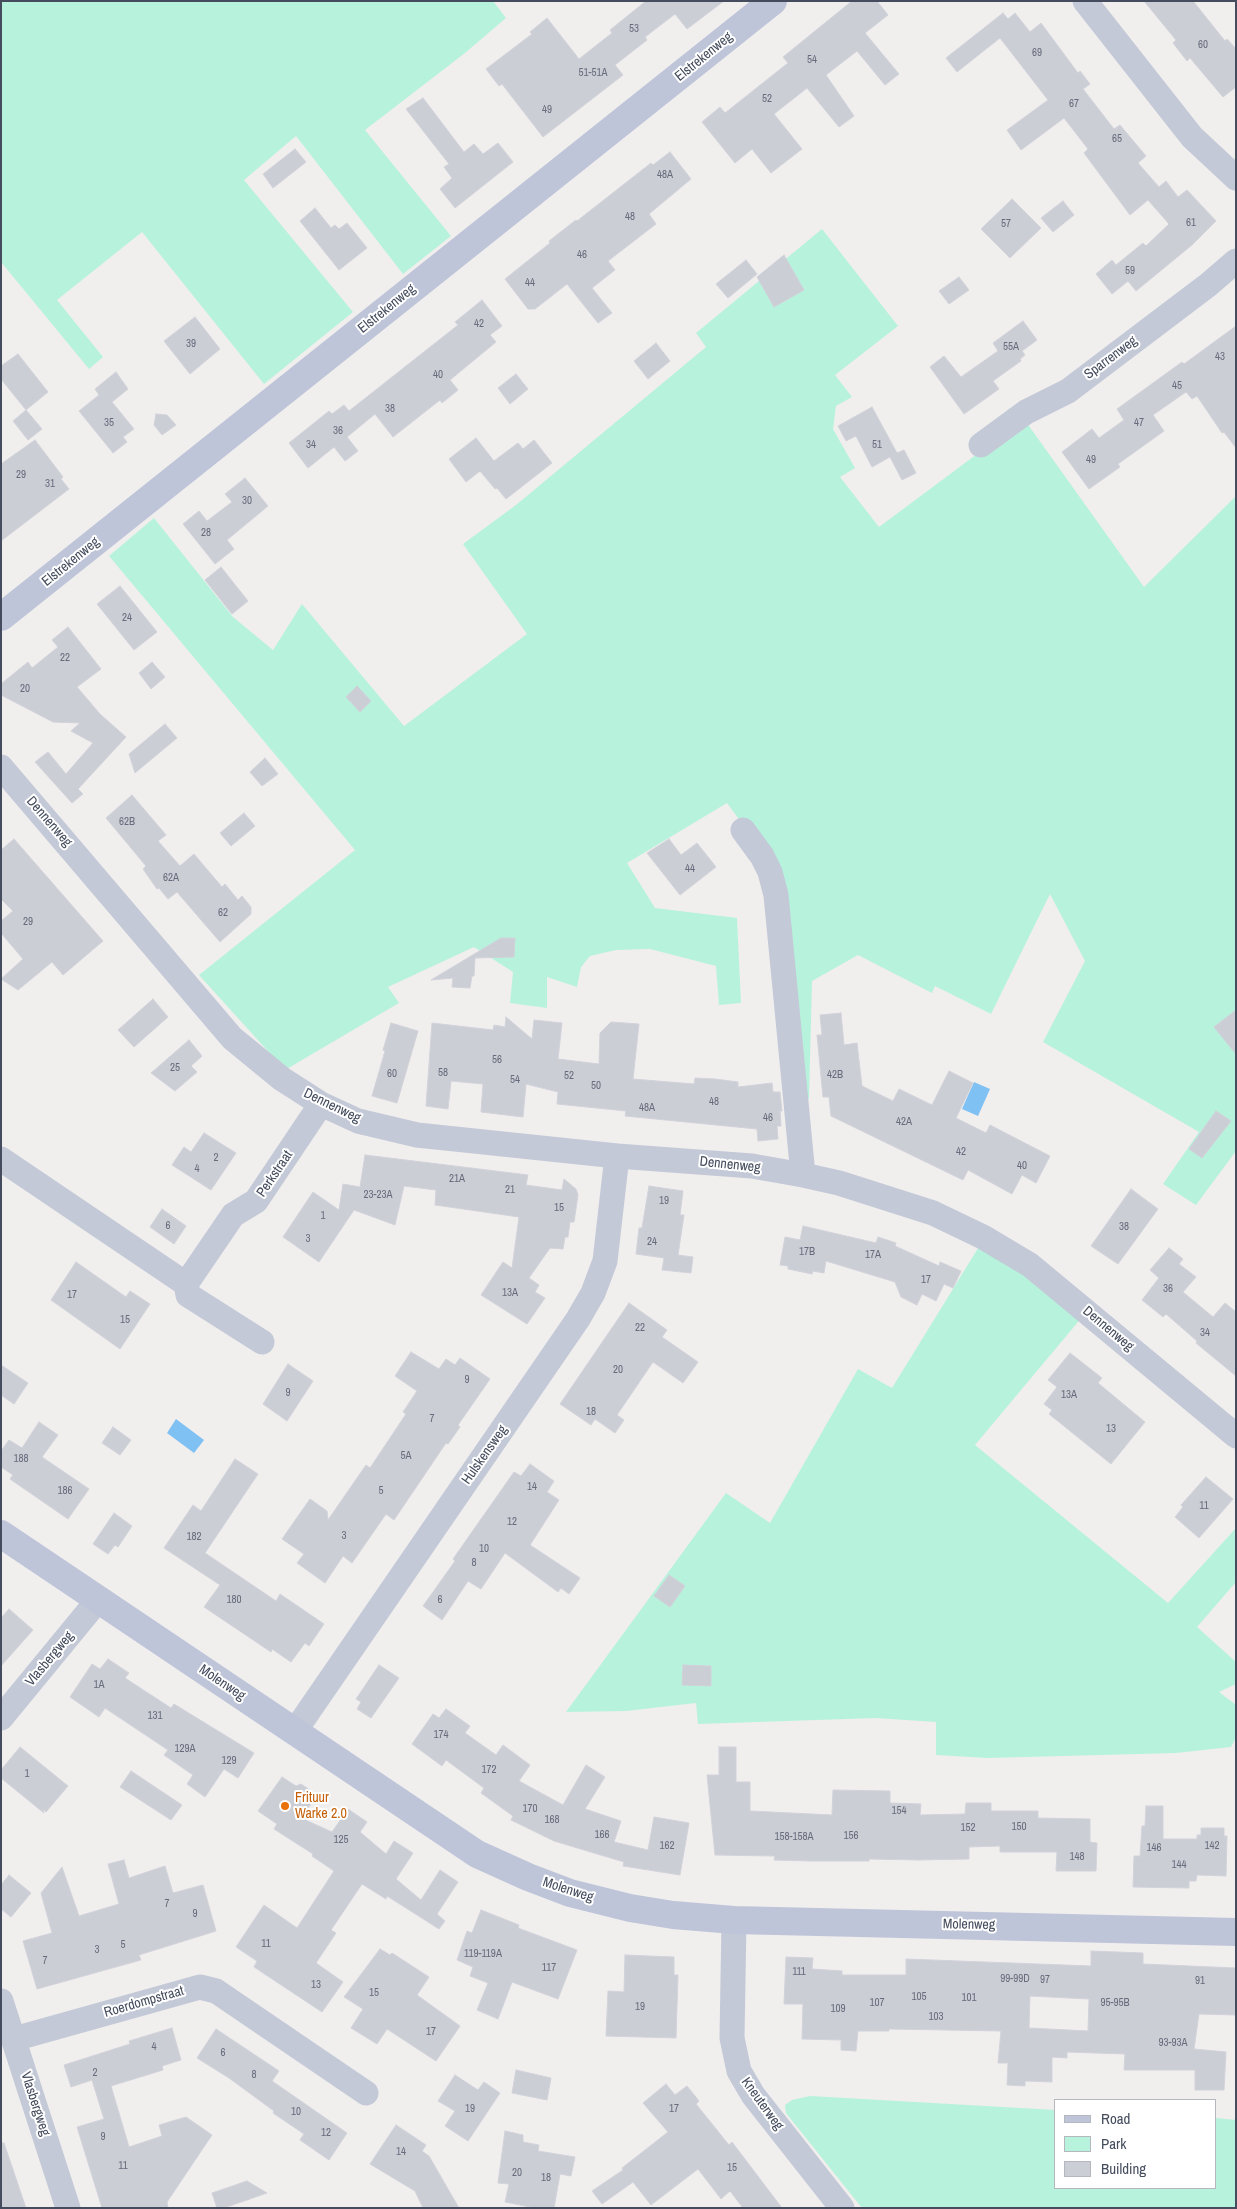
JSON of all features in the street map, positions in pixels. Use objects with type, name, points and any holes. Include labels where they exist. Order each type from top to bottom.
[{"type":"street","name":"Elstrekenweg","points":[[1,617],[773,1]]},
{"type":"street","points":[[1085,1],[1192,137],[1236,178]]},
{"type":"street","name":"Sparrenweg","points":[[980,445],[1026,412],[1068,391],[1208,285],[1236,261]]},
{"type":"street","name":"Dennenweg","points":[[1,767],[232,1038],[282,1079],[321,1104],[358,1121],[417,1136],[618,1156],[752,1166],[839,1183],[933,1213],[983,1237],[1030,1265],[1236,1436]]},
{"type":"street","points":[[742,830],[762,856],[770,872],[776,895],[803,1175]]},
{"type":"street","name":"Perkstraat","points":[[186,1284],[233,1215],[256,1201],[321,1104]]},
{"type":"street","name":"Hulskensweg","points":[[295,1731],[582,1313],[593,1293],[605,1261],[618,1156]]},
{"type":"street","points":[[1,1159],[186,1284],[188,1294],[262,1342]]},
{"type":"street","name":"Molenweg","points":[[1,1534],[477,1854],[570,1893],[630,1908],[673,1915],[734,1920],[1236,1932]]},
{"type":"street","name":"Vlasbergweg","points":[[1,1718],[98,1600]]},
{"type":"street","name":"Kneuterweg","points":[[734,1920],[732,2038],[739,2071],[753,2096],[842,2208]]},
{"type":"street","name":"Roerdompstraat","points":[[14,2039],[200,1988],[216,1991],[366,2093]]},
{"type":"street","name":"Vlasbergweg","points":[[1,2001],[68,2208]]},
{"type":"green space","points":[[1,1],[493,1],[506,18],[465,53],[365,130],[451,236],[403,274],[296,136],[244,180],[353,312],[264,384],[142,232],[57,300],[103,357],[89,369],[1,262]]},
{"type":"green space","points":[[822,229],[898,326],[835,375],[852,397],[836,406],[833,429],[855,468],[840,477],[879,527],[1024,419],[1144,587],[1236,496],[1236,1151],[1196,1205],[1163,1184],[1199,1132],[1043,1042],[1085,961],[1050,894],[991,1014],[935,986],[932,993],[858,955],[812,981],[809,1099],[800,1099],[755,841],[727,803],[627,863],[655,908],[737,918],[741,1003],[719,1005],[716,966],[650,949],[616,950],[590,956],[581,967],[577,987],[547,977],[547,1008],[510,1003],[513,972],[474,947],[388,987],[399,1003],[285,1070],[199,975],[355,850],[109,556],[154,518],[233,617],[273,650],[302,604],[404,726],[527,634],[463,544],[516,505],[706,347],[696,333]]},
{"type":"green space","points":[[980,1245],[1083,1316],[975,1445],[1168,1603],[1236,1528],[1236,1582],[1197,1627],[1236,1662],[1236,1684],[1219,1692],[1236,1705],[1236,1738],[1231,1747],[1176,1753],[988,1758],[936,1755],[936,1722],[876,1718],[698,1724],[696,1703],[626,1711],[566,1712],[726,1493],[770,1523],[858,1369],[892,1388]]},
{"type":"green space","points":[[810,2096],[1054,2110],[1054,2189],[1217,2189],[1217,2118],[1236,2120],[1236,2208],[862,2208],[786,2113],[785,2105],[792,2100]]},
{"type":"water","points":[[974,1082],[990,1089],[978,1116],[962,1109]]},
{"type":"water","points":[[176,1419],[204,1440],[194,1453],[167,1433]]},
{"type":"building","points":[[646,1],[724,1],[687,29],[675,14],[645,37],[647,40],[615,65],[623,75],[543,137],[502,84],[499,86],[486,69],[532,34],[530,32],[547,18],[579,59],[612,33],[610,30]]},
{"type":"building","points":[[852,1],[877,1],[888,15],[865,33],[899,74],[885,85],[857,51],[826,75],[854,116],[839,127],[807,88],[774,114],[802,149],[771,173],[752,149],[735,163],[702,122],[720,107],[725,113],[788,63],[783,57]]},
{"type":"building","points":[[1144,1],[1193,1],[1225,41],[1227,39],[1236,49],[1236,87],[1223,97],[1190,58],[1187,61],[1173,43],[1176,40]]},
{"type":"building","points":[[1003,13],[1008,19],[1015,13],[1030,32],[1041,23],[1078,73],[1080,71],[1090,84],[1083,89],[1114,129],[1120,125],[1146,156],[1138,163],[1159,187],[1166,181],[1178,197],[1187,190],[1216,221],[1192,245],[1136,291],[1128,281],[1112,294],[1096,274],[1112,260],[1116,265],[1143,243],[1146,246],[1169,224],[1148,200],[1130,215],[1084,153],[1088,149],[1064,118],[1021,150],[1007,130],[1048,100],[1000,38],[957,72],[946,58]]},
{"type":"building","points":[[423,98],[464,152],[474,144],[483,154],[498,143],[513,162],[455,208],[440,189],[452,178],[444,167],[449,164],[406,109]]},
{"type":"building","points":[[295,149],[306,162],[273,188],[263,174]]},
{"type":"building","points":[[670,152],[691,179],[649,214],[656,224],[608,261],[615,270],[592,288],[612,313],[598,323],[567,284],[535,309],[528,309],[505,279],[576,220],[651,163],[653,165]]},
{"type":"building","points":[[1012,199],[1041,228],[1010,258],[981,229]]},
{"type":"building","points":[[1063,201],[1074,215],[1053,232],[1041,218]]},
{"type":"building","points":[[315,208],[331,228],[335,225],[339,229],[347,223],[367,248],[339,270],[300,221]]},
{"type":"building","points":[[784,255],[804,290],[774,307],[757,277]]},
{"type":"building","points":[[746,260],[757,274],[728,298],[716,284]]},
{"type":"building","points":[[959,277],[969,290],[949,304],[939,291]]},
{"type":"building","points":[[482,300],[502,326],[490,335],[496,342],[450,380],[458,390],[442,403],[440,400],[393,437],[375,414],[347,437],[358,451],[345,461],[334,447],[308,468],[289,443],[329,411],[332,414],[344,405],[349,411],[458,325],[455,322]]},
{"type":"building","points":[[195,317],[220,349],[190,374],[164,341]]},
{"type":"building","points":[[1023,321],[1037,340],[1022,351],[1025,355],[1020,359],[1021,361],[993,381],[999,389],[964,414],[930,367],[944,356],[961,377],[998,351],[993,343]]},
{"type":"building","points":[[1236,326],[1236,448],[1224,432],[1222,433],[1197,396],[1192,399],[1186,392],[1153,415],[1164,431],[1118,464],[1120,467],[1089,489],[1062,452],[1092,429],[1099,438],[1124,420],[1117,409]]},
{"type":"building","points":[[656,343],[670,361],[648,379],[634,361]]},
{"type":"building","points":[[18,354],[48,392],[26,410],[1,379],[1,366]]},
{"type":"building","points":[[116,372],[128,389],[112,402],[134,429],[123,437],[127,442],[113,453],[79,411],[99,395],[95,389]]},
{"type":"building","points":[[516,374],[528,389],[510,404],[498,388]]},
{"type":"building","points":[[872,407],[897,453],[904,450],[916,473],[902,480],[890,457],[872,467],[856,436],[846,441],[838,426]]},
{"type":"building","points":[[26,410],[42,429],[28,440],[13,421]]},
{"type":"building","points":[[156,414],[167,415],[176,425],[162,435],[154,425]]},
{"type":"building","points":[[476,438],[494,461],[518,443],[523,449],[534,440],[552,463],[506,499],[480,471],[466,482],[449,459]]},
{"type":"building","points":[[35,440],[63,477],[61,479],[69,489],[1,541],[1,464]]},
{"type":"building","points":[[245,478],[268,506],[227,540],[234,549],[215,564],[183,524],[199,511],[207,521],[232,502],[225,494]]},
{"type":"building","points":[[221,567],[248,601],[232,614],[205,580]]},
{"type":"building","points":[[120,586],[157,632],[134,650],[97,604]]},
{"type":"building","points":[[68,627],[101,669],[77,687],[100,714],[126,737],[78,789],[83,794],[72,803],[35,762],[48,752],[66,774],[93,743],[71,731],[80,723],[53,722],[1,695],[1,684],[28,662],[32,668],[58,647],[52,640]]},
{"type":"building","points":[[152,662],[165,677],[151,689],[139,673]]},
{"type":"building","points":[[357,686],[371,701],[360,712],[346,697]]},
{"type":"building","points":[[165,724],[177,738],[135,773],[129,754]]},
{"type":"building","points":[[265,758],[278,774],[262,786],[250,772]]},
{"type":"building","points":[[132,795],[166,835],[158,841],[180,866],[194,854],[222,887],[225,884],[238,900],[242,896],[251,907],[251,914],[220,942],[177,892],[168,899],[159,888],[157,889],[143,869],[146,866],[106,818]]},
{"type":"building","points":[[244,813],[255,826],[231,846],[220,833]]},
{"type":"building","points":[[14,839],[103,941],[63,975],[52,962],[18,990],[1,979],[23,959],[1,933],[1,921],[13,911],[1,899],[1,850]]},
{"type":"building","points":[[669,839],[681,855],[697,843],[716,867],[680,895],[647,853]]},
{"type":"building","points":[[501,938],[515,938],[514,957],[475,958],[474,976],[472,976],[470,988],[452,987],[453,978],[431,980]]},
{"type":"building","points":[[153,999],[168,1017],[134,1047],[118,1030]]},
{"type":"building","points":[[1236,1010],[1236,1054],[1214,1027]]},
{"type":"building","points":[[841,1013],[844,1045],[857,1043],[862,1086],[893,1101],[899,1089],[932,1105],[949,1071],[973,1083],[956,1118],[986,1133],[990,1125],[1050,1156],[1036,1183],[1022,1175],[1012,1194],[968,1170],[963,1180],[831,1116],[829,1097],[823,1097],[817,1035],[822,1035],[820,1015]]},
{"type":"building","points":[[506,1017],[532,1039],[534,1020],[562,1023],[558,1059],[599,1064],[600,1033],[611,1022],[639,1024],[633,1079],[694,1084],[695,1078],[715,1079],[738,1082],[738,1087],[772,1083],[773,1092],[780,1092],[782,1111],[780,1111],[781,1126],[777,1126],[778,1139],[758,1141],[757,1129],[625,1116],[626,1111],[557,1104],[558,1092],[526,1084],[523,1117],[481,1112],[483,1084],[451,1081],[448,1109],[426,1106],[432,1023],[493,1030],[494,1025],[505,1027]]},
{"type":"building","points":[[391,1023],[418,1031],[397,1103],[372,1096]]},
{"type":"building","points":[[189,1040],[202,1056],[191,1066],[197,1072],[175,1091],[151,1073]]},
{"type":"building","points":[[1216,1111],[1231,1121],[1202,1158],[1189,1149]]},
{"type":"building","points":[[204,1133],[236,1153],[211,1190],[172,1165],[184,1147],[191,1152]]},
{"type":"building","points":[[365,1155],[528,1175],[526,1185],[562,1190],[564,1179],[576,1189],[578,1195],[574,1222],[570,1222],[568,1237],[565,1237],[563,1249],[550,1248],[529,1278],[539,1285],[535,1292],[545,1298],[527,1324],[481,1295],[503,1262],[512,1268],[519,1217],[435,1205],[436,1190],[404,1186],[395,1225],[354,1210],[319,1262],[283,1237],[313,1192],[339,1210],[343,1184],[360,1187]]},
{"type":"building","points":[[649,1186],[683,1191],[680,1215],[684,1215],[678,1255],[693,1257],[691,1273],[662,1270],[664,1258],[636,1254],[639,1228],[642,1228]]},
{"type":"building","points":[[1131,1189],[1158,1209],[1118,1264],[1091,1246]]},
{"type":"building","points":[[162,1209],[186,1226],[174,1244],[150,1227]]},
{"type":"building","points":[[803,1226],[876,1243],[878,1237],[896,1243],[895,1246],[939,1266],[940,1262],[961,1271],[953,1288],[944,1284],[936,1301],[922,1294],[917,1305],[901,1297],[895,1282],[826,1261],[824,1273],[813,1271],[812,1274],[788,1269],[788,1266],[780,1265],[785,1237],[800,1240]]},
{"type":"building","points":[[1169,1248],[1183,1259],[1179,1264],[1196,1277],[1183,1292],[1213,1317],[1225,1303],[1236,1312],[1236,1376],[1196,1343],[1197,1341],[1166,1314],[1163,1317],[1142,1300],[1159,1278],[1150,1270]]},
{"type":"building","points":[[76,1262],[126,1297],[130,1291],[150,1304],[120,1349],[51,1300]]},
{"type":"building","points":[[629,1303],[667,1330],[662,1337],[698,1362],[683,1383],[653,1362],[617,1415],[624,1420],[615,1433],[595,1419],[591,1425],[560,1404]]},
{"type":"building","points":[[411,1352],[439,1369],[446,1359],[455,1365],[460,1358],[490,1379],[458,1425],[460,1427],[448,1444],[446,1443],[394,1520],[386,1514],[352,1563],[343,1556],[325,1583],[297,1563],[304,1554],[282,1539],[310,1499],[327,1511],[328,1520],[366,1465],[370,1468],[406,1414],[403,1412],[417,1391],[395,1376]]},
{"type":"building","points":[[1070,1353],[1102,1378],[1098,1383],[1145,1422],[1111,1464],[1049,1414],[1052,1410],[1044,1404],[1057,1387],[1048,1380]]},
{"type":"building","points":[[288,1364],[313,1381],[287,1421],[263,1404]]},
{"type":"building","points":[[1,1365],[28,1383],[14,1404],[1,1395]]},
{"type":"building","points":[[39,1422],[58,1435],[42,1457],[89,1489],[68,1519],[10,1479],[13,1475],[1,1467],[1,1451],[9,1440],[22,1448]]},
{"type":"building","points":[[113,1427],[131,1440],[120,1455],[102,1443]]},
{"type":"building","points":[[235,1459],[258,1474],[205,1553],[276,1601],[280,1594],[324,1624],[309,1646],[305,1643],[291,1662],[272,1649],[271,1652],[204,1607],[220,1585],[164,1548],[193,1505],[201,1511]]},
{"type":"building","points":[[530,1464],[554,1481],[547,1492],[559,1500],[530,1545],[580,1578],[569,1594],[561,1588],[558,1592],[505,1553],[481,1589],[468,1581],[442,1620],[423,1606],[455,1561],[453,1559],[514,1472],[521,1476]]},
{"type":"building","points":[[1206,1477],[1233,1499],[1199,1538],[1175,1517],[1183,1507],[1181,1505]]},
{"type":"building","points":[[114,1513],[132,1526],[118,1547],[115,1545],[108,1554],[93,1544]]},
{"type":"building","points":[[669,1575],[685,1586],[670,1607],[654,1596]]},
{"type":"building","points":[[9,1609],[33,1630],[1,1666],[1,1618]]},
{"type":"building","points":[[108,1659],[129,1673],[125,1678],[171,1708],[174,1704],[254,1753],[238,1778],[224,1769],[205,1797],[187,1784],[193,1775],[164,1755],[168,1750],[105,1708],[99,1717],[70,1697],[92,1664],[100,1669]]},
{"type":"building","points":[[379,1665],[399,1678],[371,1718],[357,1709],[361,1702],[356,1699]]},
{"type":"building","points":[[683,1665],[711,1666],[711,1686],[682,1685]]},
{"type":"building","points":[[446,1709],[470,1726],[465,1733],[496,1755],[503,1745],[530,1765],[519,1781],[563,1805],[586,1765],[605,1777],[585,1809],[621,1821],[614,1842],[648,1850],[654,1817],[689,1823],[680,1875],[623,1866],[624,1862],[554,1841],[511,1820],[513,1816],[481,1793],[484,1788],[446,1760],[442,1766],[412,1744],[433,1714],[439,1718]]},
{"type":"building","points":[[20,1747],[68,1786],[46,1812],[43,1809],[44,1813],[1,1778],[1,1770]]},
{"type":"building","points":[[719,1747],[736,1747],[736,1782],[750,1782],[750,1811],[832,1815],[833,1790],[890,1791],[890,1803],[921,1804],[920,1815],[965,1814],[966,1803],[991,1803],[991,1811],[1038,1811],[1038,1818],[1090,1819],[1090,1842],[1097,1843],[1096,1871],[1056,1871],[1057,1852],[1000,1852],[1000,1846],[969,1847],[969,1859],[811,1861],[774,1860],[775,1856],[715,1855],[707,1775],[719,1775]]},
{"type":"building","points":[[131,1771],[182,1805],[171,1820],[120,1787]]},
{"type":"building","points":[[282,1777],[296,1786],[301,1784],[317,1795],[301,1818],[332,1832],[348,1809],[367,1822],[360,1832],[386,1854],[394,1841],[413,1853],[396,1879],[421,1900],[440,1870],[458,1882],[437,1914],[445,1921],[439,1929],[387,1896],[386,1899],[362,1884],[331,1930],[336,1933],[316,1963],[343,1982],[322,2012],[254,1967],[257,1961],[236,1947],[264,1905],[297,1928],[334,1871],[312,1856],[313,1854],[274,1829],[277,1824],[258,1811]]},
{"type":"building","points":[[1146,1806],[1163,1806],[1163,1839],[1197,1839],[1197,1835],[1201,1835],[1201,1828],[1224,1828],[1224,1836],[1227,1836],[1226,1876],[1197,1875],[1196,1881],[1189,1881],[1189,1888],[1133,1887],[1134,1856],[1140,1856],[1142,1826],[1145,1826]]},
{"type":"building","points":[[124,1860],[129,1878],[165,1866],[173,1893],[203,1885],[216,1931],[139,1955],[141,1960],[37,1989],[23,1941],[52,1933],[41,1893],[62,1867],[79,1916],[119,1904],[108,1864]]},
{"type":"building","points":[[9,1875],[31,1893],[11,1917],[1,1909],[1,1885]]},
{"type":"building","points":[[481,1910],[519,1925],[518,1928],[577,1950],[558,1999],[512,1982],[498,2019],[477,2010],[488,1983],[470,1976],[473,1967],[457,1960],[467,1931],[472,1933]]},
{"type":"building","points":[[380,1949],[390,1955],[392,1953],[429,1977],[417,1995],[460,2026],[436,2061],[387,2029],[377,2044],[351,2028],[363,2009],[344,1997]]},
{"type":"building","points":[[1091,1951],[1143,1953],[1143,1964],[1236,1968],[1236,2015],[1199,2014],[1194,2049],[1226,2052],[1224,2090],[1195,2090],[1195,2070],[1124,2070],[1125,2054],[1067,2052],[1067,2058],[1052,2057],[1052,2082],[1025,2081],[1025,2086],[1007,2085],[1008,2063],[998,2063],[1001,2031],[889,2029],[889,2031],[858,2031],[856,2051],[841,2050],[841,2040],[802,2039],[803,2004],[784,2004],[786,1957],[813,1958],[812,1969],[842,1971],[842,1975],[906,1975],[906,1959],[1091,1966]],"holes":[[[1030,1996],[1089,1999],[1088,2031],[1029,2028]]]},
{"type":"building","points":[[625,1955],[674,1957],[674,1975],[678,1975],[676,2038],[606,2036],[608,1991],[624,1992]]},
{"type":"building","points":[[172,2028],[181,2060],[162,2066],[163,2070],[111,2086],[129,2147],[162,2136],[159,2125],[186,2117],[212,2135],[167,2202],[168,2208],[102,2208],[77,2127],[104,2119],[92,2080],[71,2087],[64,2065],[130,2044],[129,2041]]},
{"type":"building","points":[[216,2029],[279,2071],[272,2081],[347,2133],[329,2160],[300,2140],[304,2134],[273,2113],[274,2111],[229,2078],[197,2058]]},
{"type":"building","points":[[516,2070],[551,2078],[547,2100],[512,2093]]},
{"type":"building","points":[[455,2075],[478,2090],[484,2082],[500,2093],[468,2141],[445,2126],[455,2111],[438,2101]]},
{"type":"building","points":[[666,2084],[675,2095],[687,2086],[699,2101],[696,2104],[729,2145],[732,2142],[782,2208],[743,2208],[730,2191],[721,2199],[698,2169],[651,2205],[633,2182],[602,2204],[592,2191],[623,2170],[622,2168],[668,2132],[643,2103]]},
{"type":"building","points":[[396,2125],[426,2145],[422,2151],[429,2156],[459,2208],[423,2208],[415,2191],[370,2164]]},
{"type":"building","points":[[505,2131],[523,2135],[523,2142],[539,2145],[538,2151],[575,2157],[571,2176],[560,2174],[554,2208],[535,2208],[505,2202],[509,2184],[498,2183]]},
{"type":"building","points":[[1,2143],[4,2143],[26,2208],[1,2208]]},
{"type":"building","points":[[247,2181],[267,2193],[224,2208],[217,2208],[212,2193]]},
{"type":"place","name":"Frituur Warke 2.0","points":[[285,1806]]}]
